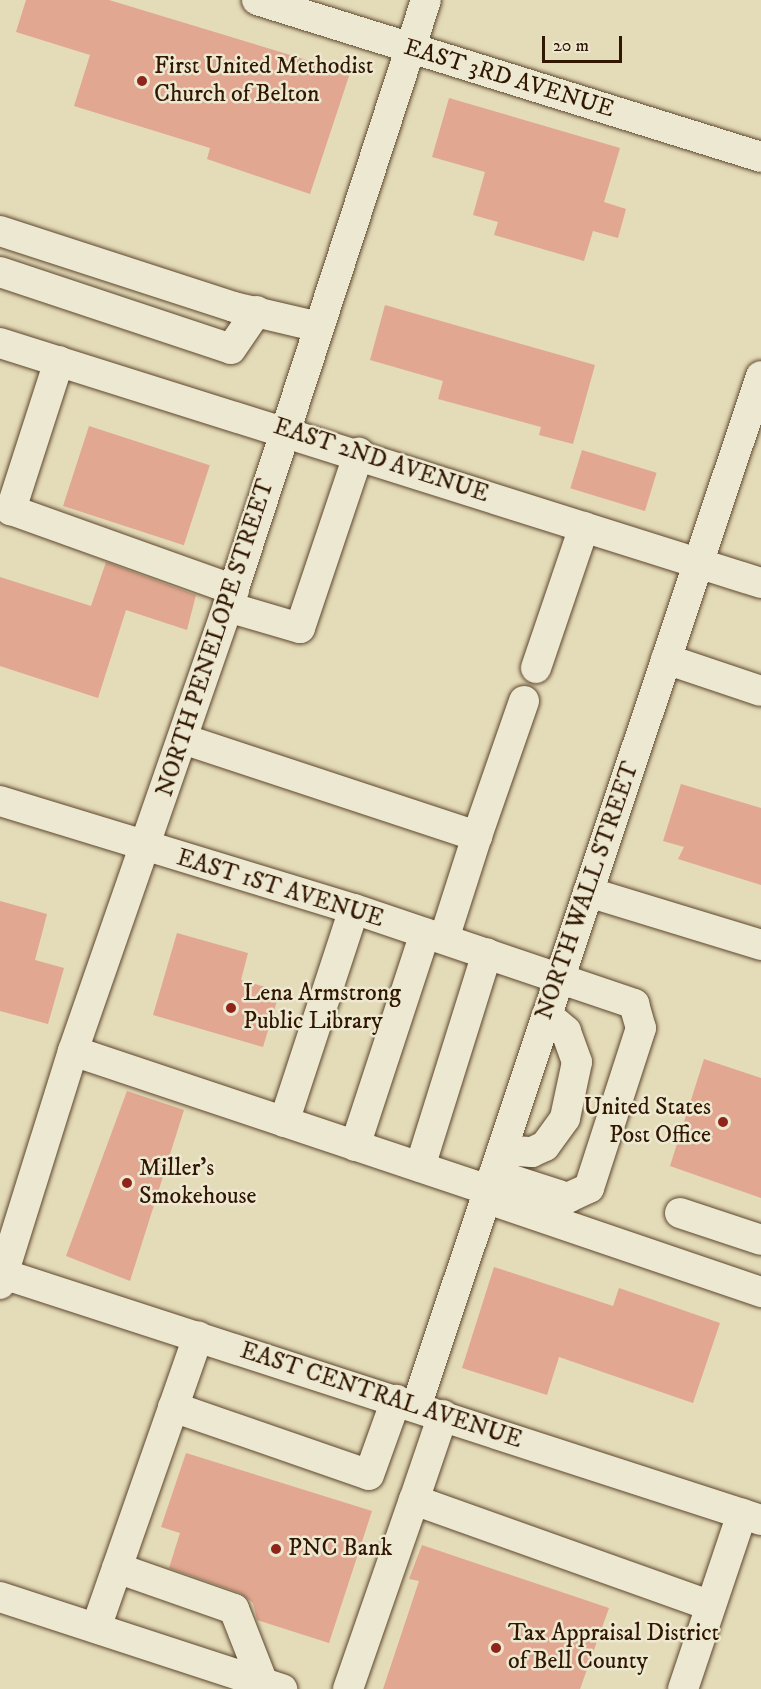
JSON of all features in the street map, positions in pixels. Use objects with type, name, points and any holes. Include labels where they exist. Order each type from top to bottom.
[{"type":"street","name":"EAST 3RD AVENUE","points":[[257,0],[761,157]]},
{"type":"street","name":"NORTH PENELOPE STREET","points":[[1,1277],[73,1051],[231,598],[426,0]]},
{"type":"street","points":[[0,231],[257,311],[319,327]]},
{"type":"street","points":[[0,272],[231,349],[257,311]]},
{"type":"street","name":"EAST 2ND AVENUE","points":[[0,343],[359,453],[761,583]]},
{"type":"street","points":[[59,361],[11,510],[300,628],[359,453]]},
{"type":"street","name":"NORTH WALL STREET","points":[[418,1407],[559,977],[759,387]]},
{"type":"street","points":[[536,668],[584,527]]},
{"type":"street","points":[[666,659],[761,691]]},
{"type":"street","points":[[355,1146],[435,936],[477,836],[524,701]]},
{"type":"street","points":[[183,739],[477,836]]},
{"type":"street","name":"EAST 1ST AVENUE","points":[[0,801],[145,849],[354,909],[634,1004],[641,1028],[589,1188],[568,1198],[492,1178]]},
{"type":"street","points":[[588,892],[761,945]]},
{"type":"street","points":[[285,1122],[354,909]]},
{"type":"street","points":[[420,1167],[487,953]]},
{"type":"street","points":[[492,1178],[545,1146],[565,1118],[577,1062],[566,1031],[547,1015]]},
{"type":"street","points":[[73,1051],[420,1167],[492,1178],[761,1292]]},
{"type":"street","points":[[680,1213],[761,1240]]},
{"type":"street","name":"EAST CENTRAL AVENUE","points":[[1,1277],[198,1336],[751,1517]]},
{"type":"street","points":[[96,1628],[198,1336]]},
{"type":"street","points":[[173,1407],[369,1475],[418,1407]]},
{"type":"street","points":[[348,1689],[414,1500],[418,1407]]},
{"type":"street","points":[[414,1500],[709,1605]]},
{"type":"street","points":[[683,1689],[709,1605],[751,1517]]},
{"type":"street","points":[[117,1568],[234,1609],[272,1686]]},
{"type":"street","points":[[0,1598],[272,1686]]},
{"type":"building","points":[[26,0],[109,0],[350,73],[310,194],[207,159],[210,148],[74,106],[90,55],[16,32]]},
{"type":"building","points":[[449,98],[620,148],[604,202],[626,209],[618,238],[593,231],[584,261],[494,235],[498,222],[473,215],[485,172],[432,157]]},
{"type":"building","points":[[385,305],[595,365],[573,444],[539,435],[541,427],[438,399],[443,381],[370,360]]},
{"type":"building","points":[[89,426],[210,465],[184,545],[63,506]]},
{"type":"building","points":[[582,450],[657,473],[645,511],[570,488]]},
{"type":"building","points":[[106,562],[196,595],[187,630],[126,610],[98,698],[0,666],[0,577],[91,606]]},
{"type":"building","points":[[681,784],[761,808],[761,885],[678,859],[684,847],[663,841]]},
{"type":"building","points":[[0,901],[47,914],[35,960],[64,968],[48,1024],[0,1011]]},
{"type":"building","points":[[177,933],[248,953],[241,980],[280,991],[263,1047],[153,1015]]},
{"type":"building","name":"United States Post Office","points":[[704,1059],[761,1078],[761,1198],[670,1166]]},
{"type":"building","name":"Miller's Smokehouse","points":[[127,1091],[184,1110],[130,1281],[66,1256]]},
{"type":"building","points":[[494,1267],[613,1306],[619,1288],[720,1323],[693,1403],[559,1357],[547,1395],[462,1368]]},
{"type":"building","name":"PNC Bank","points":[[186,1453],[372,1511],[329,1643],[257,1620],[253,1603],[240,1593],[169,1568],[180,1533],[161,1527]]},
{"type":"building","name":"Tax Appraisal District of Bell County","points":[[422,1545],[609,1608],[580,1689],[383,1689],[419,1581],[409,1579]]},
{"type":"place","name":"First United Methodist Church of Belton","points":[[142,81]]},
{"type":"place","name":"Lena Armstrong Public Library","points":[[231,1008]]},
{"type":"place","name":"United States Post Office","points":[[723,1122]]},
{"type":"place","name":"Miller's Smokehouse","points":[[127,1183]]},
{"type":"place","name":"PNC Bank","points":[[276,1549]]},
{"type":"place","name":"Tax Appraisal District of Bell County","points":[[496,1648]]}]
